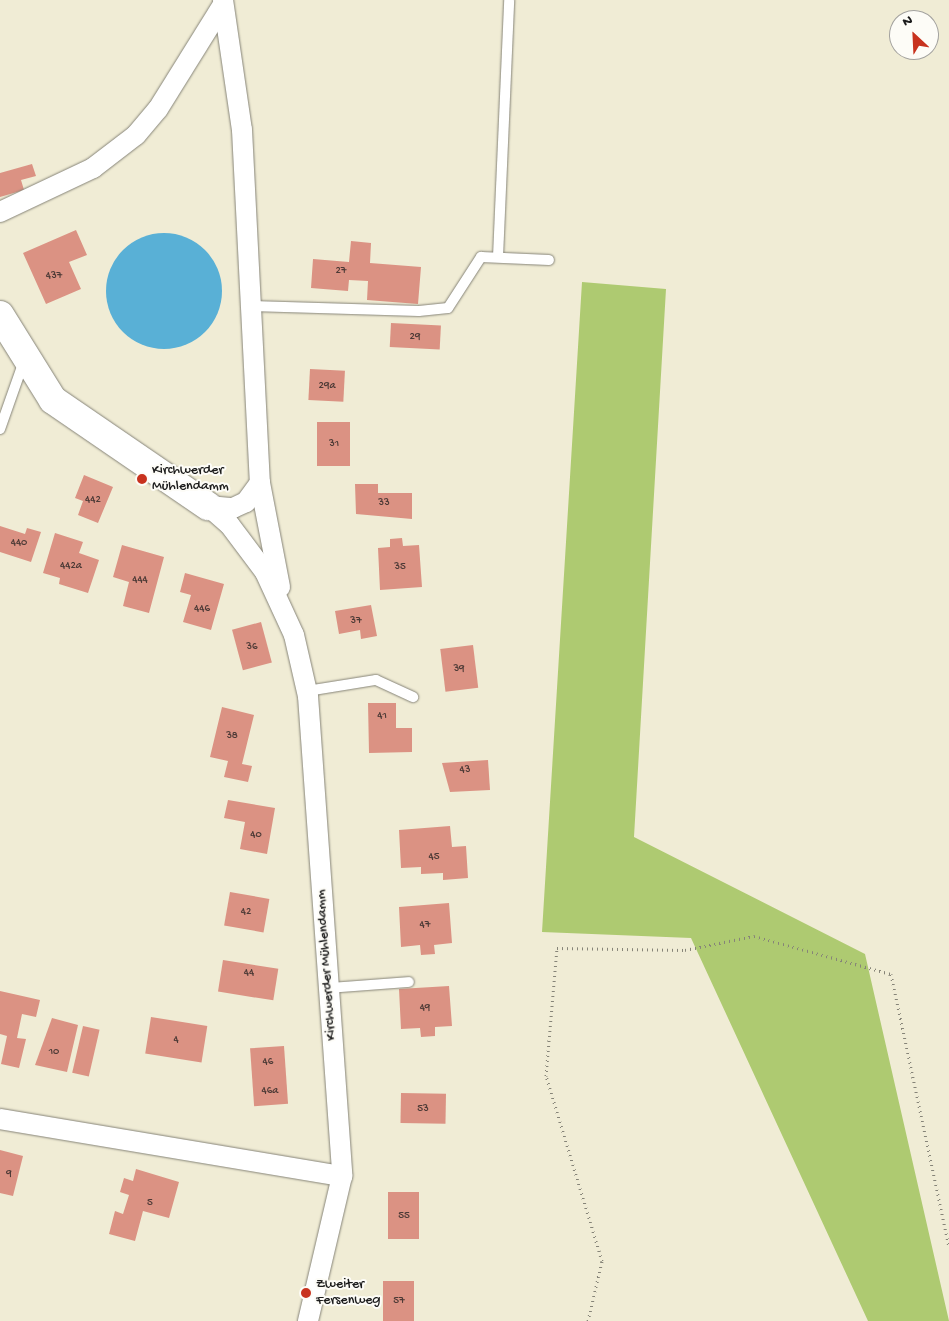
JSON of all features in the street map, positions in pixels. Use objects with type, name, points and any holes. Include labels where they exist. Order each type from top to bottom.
[{"type":"street","points":[[0,212],[93,168],[136,135],[158,109],[222,3]]},
{"type":"street","name":"Kirchwerder Mühlendamm","points":[[222,3],[242,130],[260,483],[284,608],[307,691],[342,1176],[308,1321]]},
{"type":"street","points":[[0,315],[25,360],[54,400],[73,417],[208,506],[233,508],[246,502],[260,483]]},
{"type":"street","name":"Kirchwerder Mühlendamm","points":[[208,506],[250,549],[284,608]]},
{"type":"street","points":[[0,1119],[342,1176]]},
{"type":"lane","points":[[498,257],[509,0]]},
{"type":"lane","points":[[250,306],[419,312],[448,308],[481,257],[549,260]]},
{"type":"lane","points":[[0,429],[25,360]]},
{"type":"lane","points":[[307,691],[376,680],[413,697]]},
{"type":"lane","points":[[329,988],[409,982]]},
{"type":"path","points":[[588,1321],[602,1261],[546,1076],[558,948],[685,950],[754,936],[891,974],[949,1246]]},
{"type":"green space","points":[[582,282],[666,289],[634,837],[865,954],[949,1321],[868,1321],[691,938],[542,932]]},
{"type":"water","points":[[164,233],[186,237],[205,250],[218,269],[222,291],[218,313],[205,332],[186,345],[164,349],[142,345],[123,332],[110,313],[106,291],[110,269],[123,250],[142,237]]},
{"type":"building","points":[[32,164],[36,176],[21,180],[24,190],[0,197],[0,173]]},
{"type":"building","points":[[76,230],[87,255],[69,262],[81,289],[46,304],[23,253]]},
{"type":"building","points":[[351,241],[371,243],[370,263],[421,267],[418,304],[367,300],[368,281],[349,280],[348,291],[311,288],[313,259],[349,262]]},
{"type":"building","points":[[391,323],[441,326],[440,350],[390,347]]},
{"type":"building","points":[[310,369],[345,371],[343,402],[308,400]]},
{"type":"building","points":[[317,422],[350,422],[350,466],[317,466]]},
{"type":"building","points":[[84,475],[113,487],[98,523],[78,515],[83,501],[75,498]]},
{"type":"building","points":[[355,484],[378,484],[378,493],[412,493],[412,519],[356,514]]},
{"type":"building","points":[[0,526],[25,534],[27,528],[41,532],[31,562],[0,552]]},
{"type":"building","points":[[55,533],[83,542],[79,553],[99,560],[88,593],[59,584],[60,578],[43,573]]},
{"type":"building","points":[[402,538],[403,546],[419,545],[422,587],[380,590],[378,548],[390,547],[390,539]]},
{"type":"building","points":[[122,545],[164,557],[149,613],[123,606],[129,582],[113,577]]},
{"type":"building","points":[[185,573],[224,584],[211,630],[183,622],[191,595],[180,592]]},
{"type":"building","points":[[371,605],[377,636],[361,639],[360,630],[339,634],[335,611]]},
{"type":"building","points":[[261,622],[272,663],[243,670],[232,630]]},
{"type":"building","points":[[473,645],[478,688],[445,692],[440,649]]},
{"type":"building","points":[[368,703],[396,703],[396,728],[412,728],[412,752],[369,753]]},
{"type":"building","points":[[222,707],[254,715],[242,764],[252,766],[248,782],[224,777],[228,761],[210,757]]},
{"type":"building","points":[[488,760],[490,790],[450,792],[442,763]]},
{"type":"building","points":[[228,800],[275,808],[267,854],[240,849],[245,822],[224,818]]},
{"type":"building","points":[[450,826],[452,847],[466,846],[468,878],[443,880],[443,873],[421,874],[421,867],[401,868],[399,830]]},
{"type":"building","points":[[230,892],[269,899],[263,932],[224,925]]},
{"type":"building","points":[[449,903],[452,943],[434,945],[435,954],[421,955],[420,945],[401,947],[399,907]]},
{"type":"building","points":[[223,960],[278,969],[273,1000],[218,992]]},
{"type":"building","points":[[449,986],[452,1026],[435,1027],[435,1036],[421,1037],[420,1028],[401,1029],[399,989]]},
{"type":"building","points":[[0,991],[40,1000],[36,1017],[22,1014],[17,1038],[26,1039],[19,1068],[1,1064],[7,1036],[0,1034]]},
{"type":"building","points":[[151,1017],[207,1026],[202,1062],[145,1054]]},
{"type":"building","points":[[52,1018],[78,1025],[67,1072],[35,1065]]},
{"type":"building","points":[[83,1026],[100,1030],[89,1077],[72,1073]]},
{"type":"building","points":[[284,1046],[288,1104],[254,1106],[250,1048]]},
{"type":"building","points":[[401,1093],[446,1094],[445,1124],[400,1123]]},
{"type":"building","points":[[0,1150],[23,1156],[13,1196],[0,1193]]},
{"type":"building","points":[[136,1169],[179,1182],[169,1218],[143,1211],[135,1241],[109,1234],[115,1211],[123,1214],[129,1195],[120,1192],[124,1178],[133,1181]]},
{"type":"building","points":[[388,1192],[419,1192],[419,1239],[388,1239]]},
{"type":"building","points":[[383,1281],[414,1281],[414,1321],[383,1321]]},
{"type":"place","name":"Kirchwerder Mühlendamm","points":[[142,479]]},
{"type":"place","name":"Zweiter Fersenweg","points":[[306,1293]]}]
